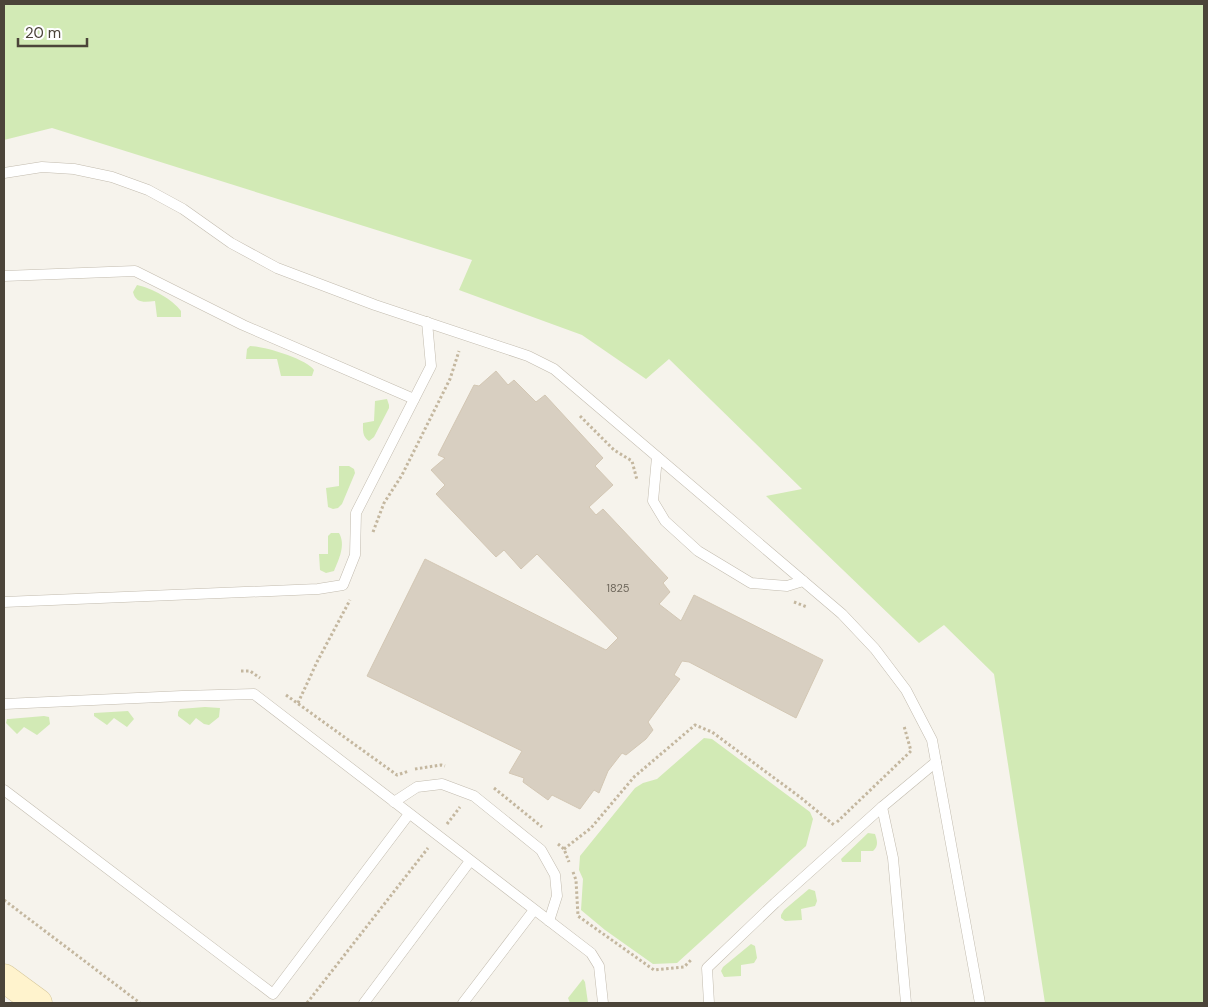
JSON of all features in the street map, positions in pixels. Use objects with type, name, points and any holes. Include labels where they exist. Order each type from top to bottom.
[{"type":"main road","points":[[4,978],[38,1003]]},
{"type":"lane","points":[[4,173],[42,167],[74,169],[112,177],[148,190],[183,209],[231,243],[277,268],[375,305],[528,356],[554,369],[842,614],[875,649],[906,690],[932,740],[980,1003]]},
{"type":"lane","points":[[4,276],[135,271],[243,325],[414,399]]},
{"type":"lane","points":[[4,602],[318,588],[343,585],[355,555],[356,513],[430,366],[427,322]]},
{"type":"lane","points":[[657,457],[653,501],[665,521],[698,551],[751,583],[787,586],[803,581]]},
{"type":"lane","points":[[4,704],[254,694],[591,953],[599,966],[603,1003]]},
{"type":"lane","points":[[709,1003],[707,968],[775,903],[882,807],[936,762]]},
{"type":"lane","points":[[394,802],[417,787],[442,784],[474,796],[541,850],[555,875],[557,896],[549,921]]},
{"type":"lane","points":[[4,790],[273,994],[409,814]]},
{"type":"lane","points":[[882,807],[894,858],[906,1003]]},
{"type":"lane","points":[[364,1003],[470,860]]},
{"type":"lane","points":[[463,1003],[534,910]]},
{"type":"path","points":[[372,540],[373,532],[384,503],[402,475],[450,379],[460,348]]},
{"type":"path","points":[[576,411],[614,450],[632,461],[638,482]]},
{"type":"path","points":[[298,704],[317,662],[354,594]]},
{"type":"path","points":[[790,600],[809,608]]},
{"type":"path","points":[[241,671],[250,671],[264,680]]},
{"type":"path","points":[[285,694],[397,775],[421,767],[441,765],[450,768]]},
{"type":"path","points":[[828,830],[911,752],[903,724]]},
{"type":"path","points":[[564,849],[590,828],[634,777],[695,725],[712,732],[800,797],[834,825]]},
{"type":"path","points":[[307,1003],[480,781],[499,791],[546,831]]},
{"type":"path","points":[[558,843],[564,849],[576,880],[578,916],[654,970],[684,967],[698,954]]},
{"type":"path","points":[[4,900],[140,1003]]},
{"type":"green space","points":[[4,4],[1204,4],[1204,1003],[1045,1003],[994,674],[944,625],[919,643],[766,496],[802,489],[669,359],[646,379],[582,335],[459,290],[472,260],[52,128],[4,140]]},
{"type":"green space","points":[[137,285],[155,291],[167,298],[181,311],[181,317],[157,317],[155,301],[141,301],[134,296],[133,292]]},
{"type":"green space","points":[[250,346],[274,351],[303,362],[314,370],[312,376],[281,376],[277,359],[246,359],[247,349]]},
{"type":"green space","points":[[387,399],[389,408],[374,437],[369,441],[364,435],[363,423],[374,421],[375,401]]},
{"type":"green space","points":[[339,466],[349,466],[354,469],[355,473],[342,504],[338,508],[333,509],[328,507],[326,488],[339,486]]},
{"type":"green space","points":[[331,533],[339,533],[342,547],[334,571],[326,573],[320,570],[319,554],[328,554],[328,536]]},
{"type":"green space","points":[[220,708],[219,717],[209,725],[196,718],[190,725],[178,716],[180,709]]},
{"type":"green space","points":[[128,711],[134,719],[127,727],[114,718],[107,725],[94,716],[94,713]]},
{"type":"green space","points":[[49,717],[50,724],[37,735],[24,727],[17,734],[6,723],[7,719]]},
{"type":"green space","points":[[704,738],[712,739],[810,812],[813,819],[806,846],[677,963],[653,964],[605,930],[581,910],[583,879],[579,870],[580,856],[635,788],[643,783],[657,779]]},
{"type":"green space","points":[[868,833],[875,834],[877,843],[875,849],[873,851],[861,851],[861,862],[842,862],[841,859]]},
{"type":"green space","points":[[809,889],[815,891],[817,901],[815,906],[801,909],[802,920],[785,921],[781,918],[784,910]]},
{"type":"green space","points":[[751,944],[755,946],[757,958],[754,963],[741,965],[741,976],[724,977],[721,971],[723,967]]},
{"type":"green space","points":[[583,979],[588,1003],[570,1003],[568,998]]},
{"type":"building","points":[[496,371],[508,385],[514,380],[536,402],[545,395],[603,458],[595,466],[613,485],[589,507],[596,515],[603,509],[668,578],[663,583],[670,592],[659,604],[681,621],[694,595],[823,660],[796,718],[689,662],[682,661],[674,675],[680,679],[648,722],[653,730],[646,739],[626,755],[622,753],[608,771],[599,793],[594,790],[580,809],[552,795],[548,800],[523,782],[524,778],[509,773],[522,751],[367,676],[425,559],[606,650],[618,638],[537,554],[521,569],[504,550],[496,557],[436,494],[445,485],[431,470],[445,458],[438,455],[474,385],[479,386]]}]
